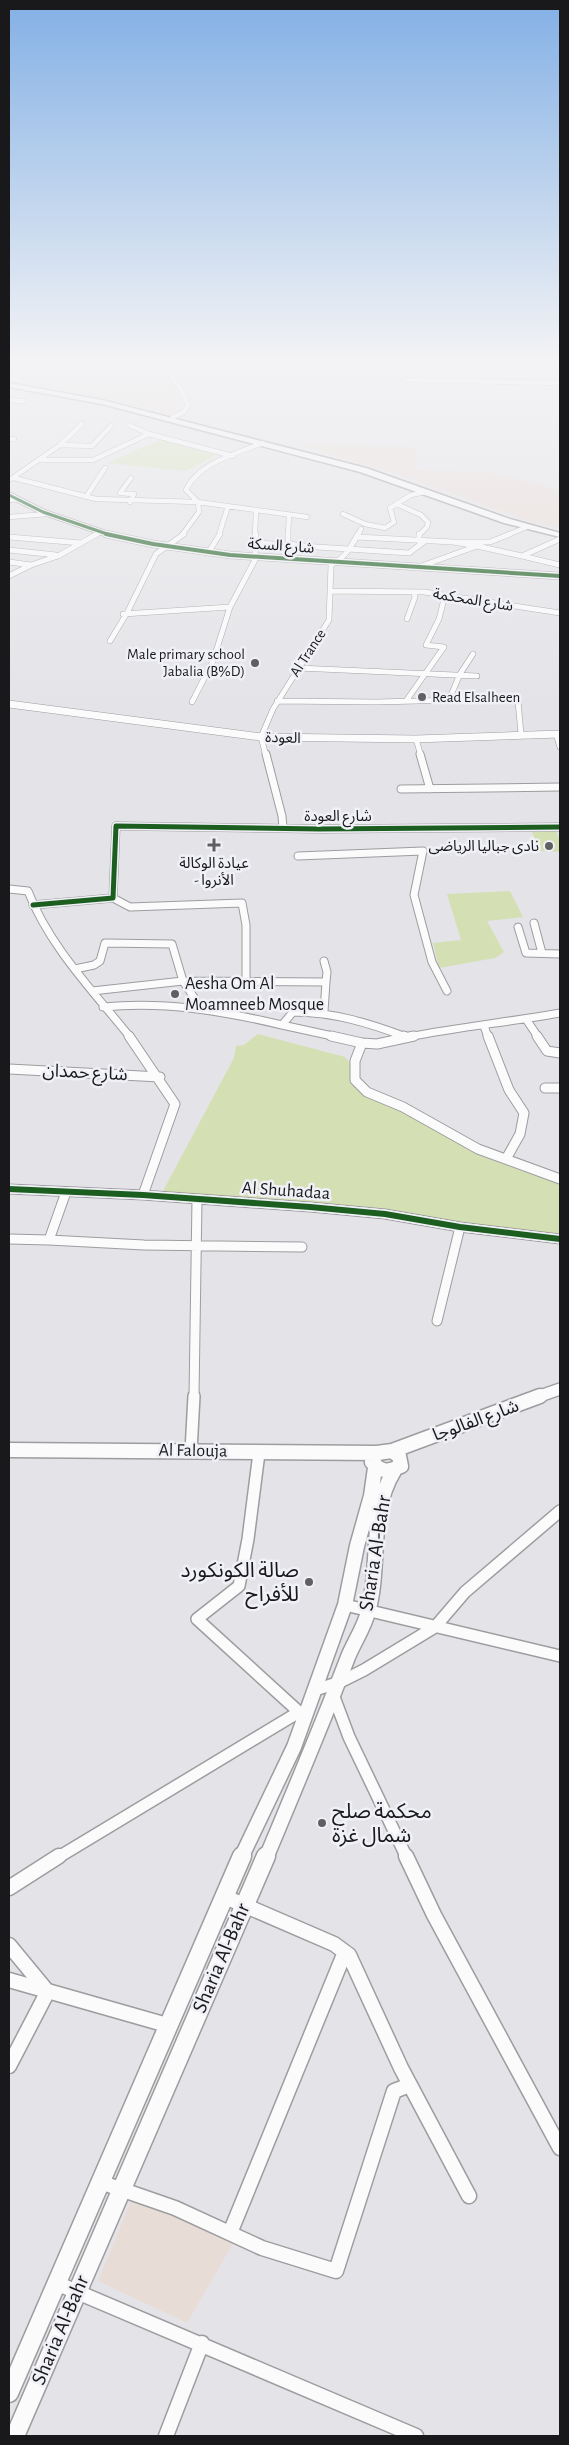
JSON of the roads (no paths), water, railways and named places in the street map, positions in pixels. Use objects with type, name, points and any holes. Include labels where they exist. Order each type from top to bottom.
[{"type":"highway","points":[[380,476],[527,527],[560,535]]},
{"type":"highway","points":[[392,476],[504,516],[560,531]]},
{"type":"main road","name":"شارع السكة","points":[[9,495],[47,514],[100,532],[166,547],[208,553],[332,563],[560,576]]},
{"type":"main road","name":"العودة","points":[[9,704],[262,737],[416,739],[558,734]]},
{"type":"main road","name":"شارع الفالوجا","points":[[376,1460],[392,1452],[560,1389]]},
{"type":"main road","name":"Al Falouja","points":[[9,1450],[259,1452],[376,1460]]},
{"type":"main road","points":[[376,1460],[384,1472],[394,1471],[402,1462],[399,1456],[392,1452]]},
{"type":"main road","name":"Sharia Al-Bahr","points":[[9,2393],[166,2025],[223,1896],[294,1747],[302,1713],[315,1690],[345,1605],[357,1546],[371,1496],[376,1460]]},
{"type":"main road","name":"Sharia Al-Bahr","points":[[15,2436],[337,1689],[350,1650],[368,1611],[376,1542],[385,1489],[389,1476],[394,1471]]},
{"type":"street","points":[[86,497],[100,476]]},
{"type":"street","points":[[110,641],[156,554],[186,532],[198,512],[198,502],[186,490],[193,476]]},
{"type":"street","points":[[12,478],[86,497],[130,502],[198,502],[307,517]]},
{"type":"street","points":[[130,502],[134,494],[120,493],[131,478]]},
{"type":"street","points":[[343,514],[365,524],[385,528],[394,522],[390,508],[398,505],[411,495],[425,492]]},
{"type":"street","points":[[9,500],[17,499]]},
{"type":"street","points":[[398,505],[421,515],[428,522],[427,527],[419,534],[419,541]]},
{"type":"street","points":[[208,553],[220,534],[228,506]]},
{"type":"street","points":[[192,702],[213,661],[230,607],[255,560],[256,510]]},
{"type":"street","points":[[9,518],[47,514]]},
{"type":"street","points":[[289,515],[288,543],[298,546]]},
{"type":"street","points":[[357,538],[490,542],[527,527]]},
{"type":"street","points":[[332,563],[339,561],[349,550],[361,529]]},
{"type":"street","points":[[9,576],[31,565],[58,556],[100,532]]},
{"type":"street","points":[[9,537],[81,543]]},
{"type":"street","points":[[522,556],[560,539]]},
{"type":"street","points":[[256,543],[409,553],[426,541]]},
{"type":"street","points":[[453,542],[560,565]]},
{"type":"street","points":[[416,568],[477,546]]},
{"type":"street","points":[[9,550],[58,556]]},
{"type":"street","points":[[9,562],[31,565]]},
{"type":"street","name":"Al Trance","points":[[262,737],[268,717],[277,700],[329,620],[332,563]]},
{"type":"street","points":[[330,591],[414,592]]},
{"type":"street","name":"شارع المحكمة","points":[[407,619],[415,597],[414,592],[560,613]]},
{"type":"street","points":[[406,701],[444,647],[426,644],[439,619],[445,596]]},
{"type":"street","points":[[125,614],[230,607]]},
{"type":"street","points":[[449,700],[460,674],[472,654]]},
{"type":"street","points":[[298,668],[477,676]]},
{"type":"street","points":[[277,700],[406,701],[502,699],[518,701],[521,734]]},
{"type":"street","points":[[558,734],[560,747]]},
{"type":"street","points":[[262,737],[282,816],[283,828]]},
{"type":"street","points":[[416,739],[430,789]]},
{"type":"street","points":[[401,789],[560,787]]},
{"type":"street","name":"شارع العودة","points":[[113,898],[116,826],[559,829]]},
{"type":"street","points":[[298,856],[423,851],[414,895],[432,962],[447,990]]},
{"type":"street","points":[[9,889],[28,891],[33,905],[75,969],[103,1008],[121,1026],[160,1077],[175,1104],[143,1195]]},
{"type":"street","points":[[33,905],[113,898],[130,907],[242,904],[246,925],[246,982]]},
{"type":"street","points":[[534,923],[542,953]]},
{"type":"street","points":[[518,927],[526,953],[560,954]]},
{"type":"street","points":[[75,969],[94,965],[100,961],[105,944],[167,942],[173,945],[182,981],[195,999],[192,1006]]},
{"type":"street","points":[[324,961],[327,972],[324,1012]]},
{"type":"street","points":[[92,991],[182,981],[326,982]]},
{"type":"street","points":[[103,1008],[129,1004],[192,1006],[282,1024],[362,1043],[377,1044],[462,1026],[484,1026],[560,1013]]},
{"type":"street","points":[[282,1024],[293,1012],[324,1012],[350,1016],[406,1037]]},
{"type":"street","points":[[526,1019],[547,1051],[560,1053]]},
{"type":"street","points":[[484,1026],[509,1090],[524,1114],[520,1134],[506,1159]]},
{"type":"street","points":[[362,1043],[355,1061],[355,1080],[367,1092],[403,1107],[478,1149],[560,1179]]},
{"type":"street","name":"شارع حمدان","points":[[9,1069],[160,1077]]},
{"type":"street","points":[[545,1088],[560,1088]]},
{"type":"street","name":"Al Shuhadaa","points":[[9,1189],[143,1195],[384,1214],[460,1227],[560,1239]]},
{"type":"street","points":[[49,1240],[66,1192]]},
{"type":"street","points":[[192,1451],[196,1364],[197,1199]]},
{"type":"street","points":[[437,1321],[460,1227]]},
{"type":"street","points":[[9,1239],[91,1244],[302,1247]]},
{"type":"street","points":[[9,1888],[92,1835],[302,1713],[265,1681],[227,1643],[196,1619],[238,1586],[248,1539],[259,1452]]},
{"type":"street","points":[[315,1690],[337,1689],[435,1627],[465,1592],[560,1511]]},
{"type":"street","points":[[345,1605],[560,1656]]},
{"type":"street","points":[[337,1689],[349,1737],[434,1915],[560,2148]]},
{"type":"street","points":[[223,1896],[334,1944],[350,1955],[410,2085],[470,2196]]},
{"type":"street","points":[[9,1945],[48,1991]]},
{"type":"street","points":[[230,2233],[345,1952]]},
{"type":"street","points":[[9,1980],[166,2025]]},
{"type":"street","points":[[9,2066],[48,1991]]},
{"type":"street","points":[[100,2182],[175,2208],[262,2248],[336,2271],[355,2220],[370,2164],[394,2091],[410,2085]]},
{"type":"street","points":[[56,2283],[416,2436]]},
{"type":"street","points":[[166,2436],[202,2344]]},
{"type":"place","name":"Male primary school Jabalia (B%D)","points":[[255,663]]},
{"type":"place","name":"Read Elsalheen","points":[[422,697]]},
{"type":"place","name":"عيادة الوكالة - الأنروا","points":[[214,845]]},
{"type":"place","name":"نادى جباليا الرياضى","points":[[549,846]]},
{"type":"place","name":"Aesha Om Al Moamneeb Mosque","points":[[175,994]]},
{"type":"place","name":"صالة الكونكورد للأفراح","points":[[309,1582]]},
{"type":"place","name":"محكمة صلح شمال غزة","points":[[322,1823]]}]
